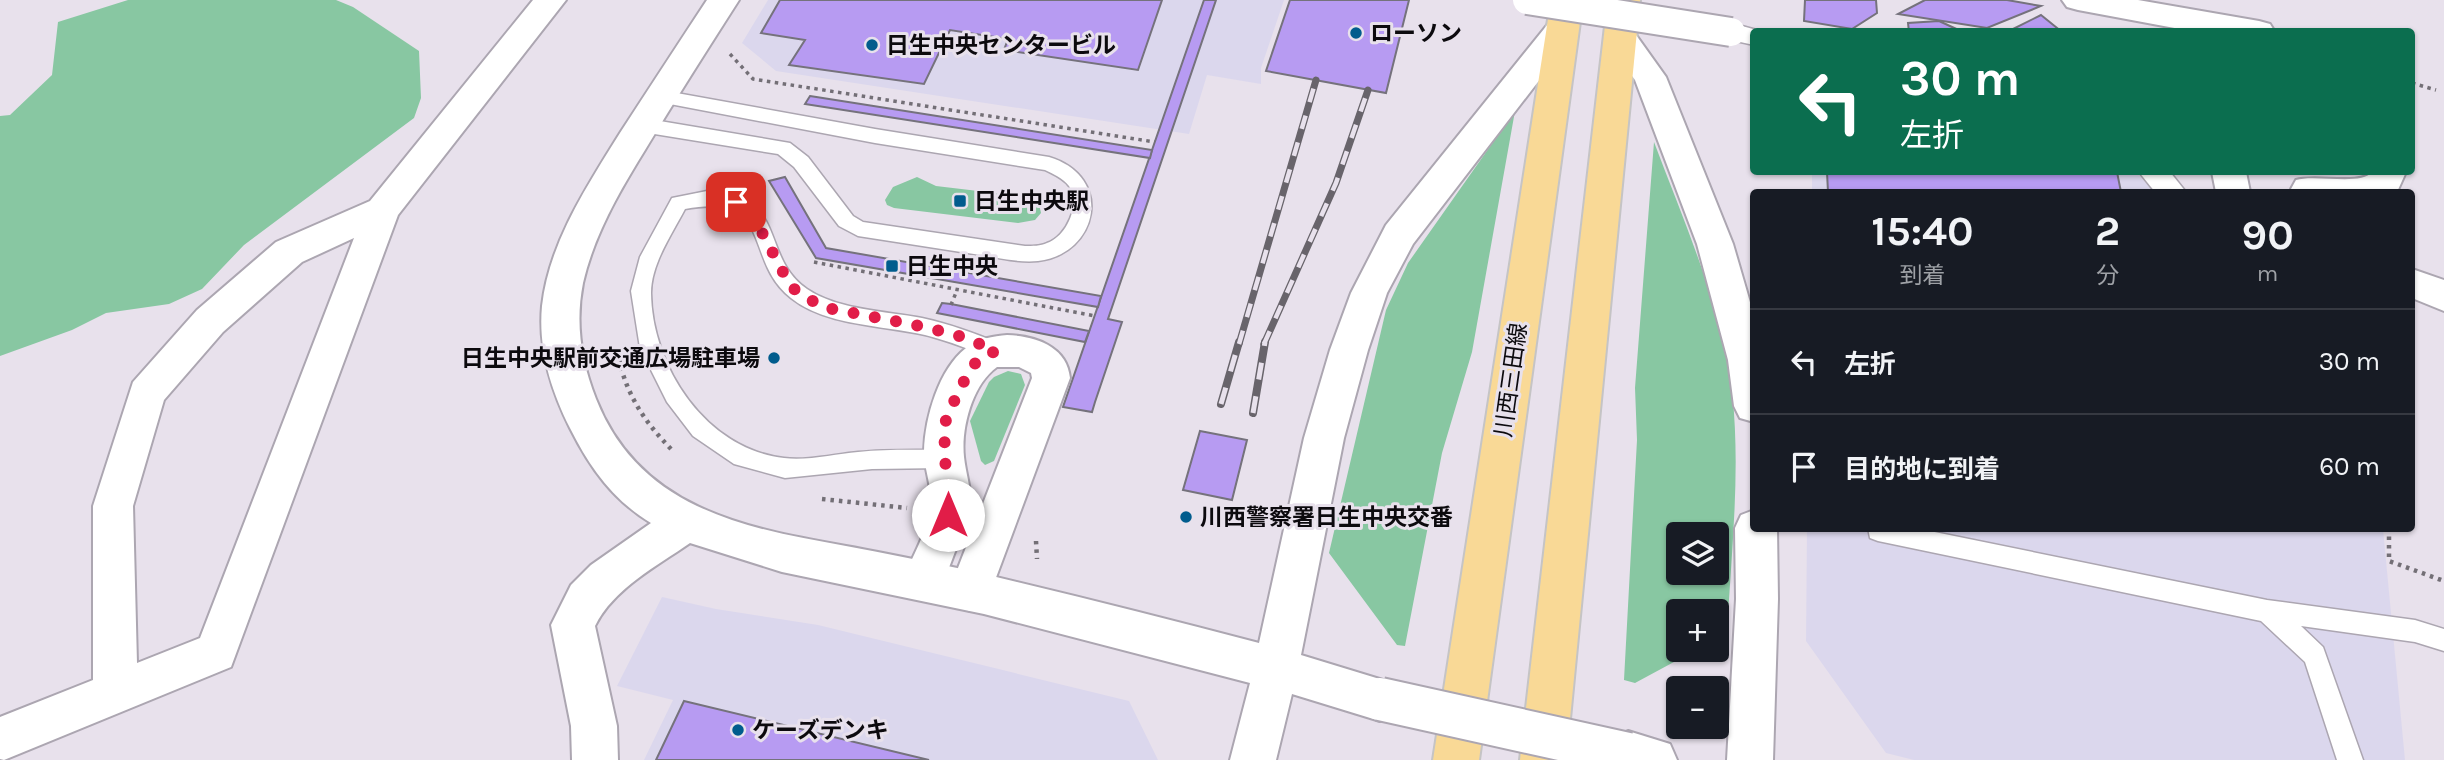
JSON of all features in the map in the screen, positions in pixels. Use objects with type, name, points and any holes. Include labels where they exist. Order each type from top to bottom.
[{"type":"main road","name":"川西三田線","points":[[1456,760],[1565,13]]},
{"type":"main road","points":[[1543,760],[1622,18]]},
{"type":"street","points":[[3,738],[216,652],[382,210],[550,0]]},
{"type":"street","points":[[723,0],[651,111],[594,206],[569,264],[560,307],[560,332],[565,364],[593,437],[615,470],[646,499],[686,522],[776,550],[971,591],[1276,668],[1380,699],[1641,757]]},
{"type":"street","points":[[1527,0],[1742,34]]},
{"type":"street","points":[[2078,0],[2128,5],[2240,28]]},
{"type":"street","points":[[1253,760],[1276,668],[1324,438],[1349,350],[1369,293],[1399,235],[1565,13]]},
{"type":"street","points":[[1622,18],[1650,77],[1715,244],[1750,380]]},
{"type":"street","points":[[2156,175],[2169,189]]},
{"type":"street","points":[[2373,189],[2384,184],[2388,175]]},
{"type":"street","points":[[2306,184],[2335,189]]},
{"type":"street","points":[[115,692],[113,506],[146,393],[210,321],[289,252],[382,210]]},
{"type":"street","points":[[2415,284],[2444,296]]},
{"type":"street","points":[[924,580],[951,505],[944,459],[946,418],[970,369],[980,358],[996,351],[1033,353],[1045,359],[1051,370],[1051,378],[971,591]]},
{"type":"street","points":[[595,760],[594,726],[573,625],[586,599],[606,579],[686,522]]},
{"type":"street","points":[[1750,760],[1757,599],[1756,532]]},
{"type":"lane","points":[[651,111],[875,136],[1049,164],[1073,178],[1081,189],[1081,216],[1073,232],[1061,245],[1046,252],[1025,254],[858,229],[846,221],[801,162],[783,148],[651,111]]},
{"type":"lane","points":[[944,459],[872,460],[785,468],[742,457],[701,430],[674,396],[650,348],[641,291],[650,257],[679,203],[702,197],[723,197],[749,208],[791,287],[809,300],[822,307],[963,337],[996,351]]},
{"type":"lane","points":[[1883,532],[2267,611],[2415,631],[2444,640]]},
{"type":"lane","points":[[2267,611],[2315,655],[2350,760]]},
{"type":"path","points":[[725,47],[753,79],[1155,142]]},
{"type":"path","points":[[2415,84],[2436,90]]},
{"type":"path","points":[[808,252],[814,262],[1094,316]]},
{"type":"path","points":[[617,353],[624,385],[636,409],[680,455]]},
{"type":"path","points":[[820,499],[917,509]]},
{"type":"path","points":[[2389,532],[2389,561],[2444,581]]},
{"type":"shaded area","points":[[768,0],[1284,0],[1261,68],[1261,84],[1207,75],[1189,134],[776,71],[742,43]]},
{"type":"shaded area","points":[[1812,175],[2139,175],[2151,189],[1812,189]]},
{"type":"shaded area","points":[[1807,532],[2383,532],[2405,760],[1914,760],[1886,753],[1806,641]]},
{"type":"shaded area","points":[[662,597],[716,609],[818,625],[1129,701],[1158,760],[644,760],[673,700],[617,686]]},
{"type":"green space","points":[[128,0],[336,0],[353,7],[419,51],[421,98],[414,118],[244,245],[202,289],[169,304],[106,313],[72,330],[0,356],[0,116],[10,115],[52,75],[58,22]]},
{"type":"green space","points":[[1515,111],[1472,352],[1442,453],[1405,646],[1397,645],[1329,553],[1386,310],[1408,263]]},
{"type":"green space","points":[[1654,142],[1698,257],[1720,327],[1733,403],[1736,480],[1729,601],[1729,599],[1666,599],[1666,662],[1674,662],[1635,683],[1624,680],[1637,440],[1635,388]]},
{"type":"green space","points":[[917,177],[936,186],[1029,197],[1039,203],[1041,213],[1035,220],[1018,223],[887,205],[885,200],[893,187]]},
{"type":"green space","points":[[1008,371],[1021,374],[1025,385],[994,461],[985,465],[981,461],[970,421],[989,382]]},
{"type":"building","name":"日生中央センタービル","points":[[780,0],[1162,0],[1138,70],[1004,50],[1008,39],[950,30],[924,84],[789,65],[805,40],[761,33]]},
{"type":"building","points":[[1204,0],[1216,0],[1108,319],[1122,322],[1092,412],[1063,407]]},
{"type":"building","points":[[1290,0],[1409,0],[1386,93],[1266,71]]},
{"type":"building","points":[[1805,0],[1876,0],[1877,13],[1854,28],[1804,21]]},
{"type":"building","points":[[1925,0],[2007,0],[2041,6],[1987,28],[1898,14]]},
{"type":"building","points":[[2041,15],[2057,28],[2015,28]]},
{"type":"building","points":[[1939,21],[1954,28],[1909,28],[1908,23]]},
{"type":"building","points":[[810,96],[1152,150],[1150,158],[805,104]]},
{"type":"building","points":[[1827,175],[2118,175],[2120,189],[1828,189]]},
{"type":"building","points":[[785,177],[826,248],[1101,296],[1098,307],[816,258],[769,181]]},
{"type":"building","points":[[942,303],[1089,331],[1085,342],[937,313]]},
{"type":"building","points":[[1200,431],[1247,440],[1232,500],[1183,490]]},
{"type":"building","name":"ケーズデンキ","points":[[684,701],[929,760],[656,760]]},
{"type":"railway","points":[[1239,344],[1316,80]]},
{"type":"railway","points":[[1264,344],[1336,183],[1368,90]]},
{"type":"railway","points":[[1221,404],[1239,342]]},
{"type":"railway","points":[[1253,413],[1265,342]]},
{"type":"place","name":"ローソン","points":[[1356,33]]},
{"type":"place","name":"日生中央センタービル","points":[[872,45]]},
{"type":"place","name":"日生中央駅","points":[[960,201]]},
{"type":"place","name":"日生中央","points":[[892,266]]},
{"type":"place","name":"日生中央駅前交通広場駐車場","points":[[774,358]]},
{"type":"place","name":"川西警察署日生中央交番","points":[[1186,517]]},
{"type":"place","name":"ケーズデンキ","points":[[738,730]]},
{"type":"route","points":[[736,202],[749,208],[791,287],[809,300],[822,307],[963,337],[996,351],[980,358],[970,369],[946,418],[944,453],[951,505],[948,515]]}]
